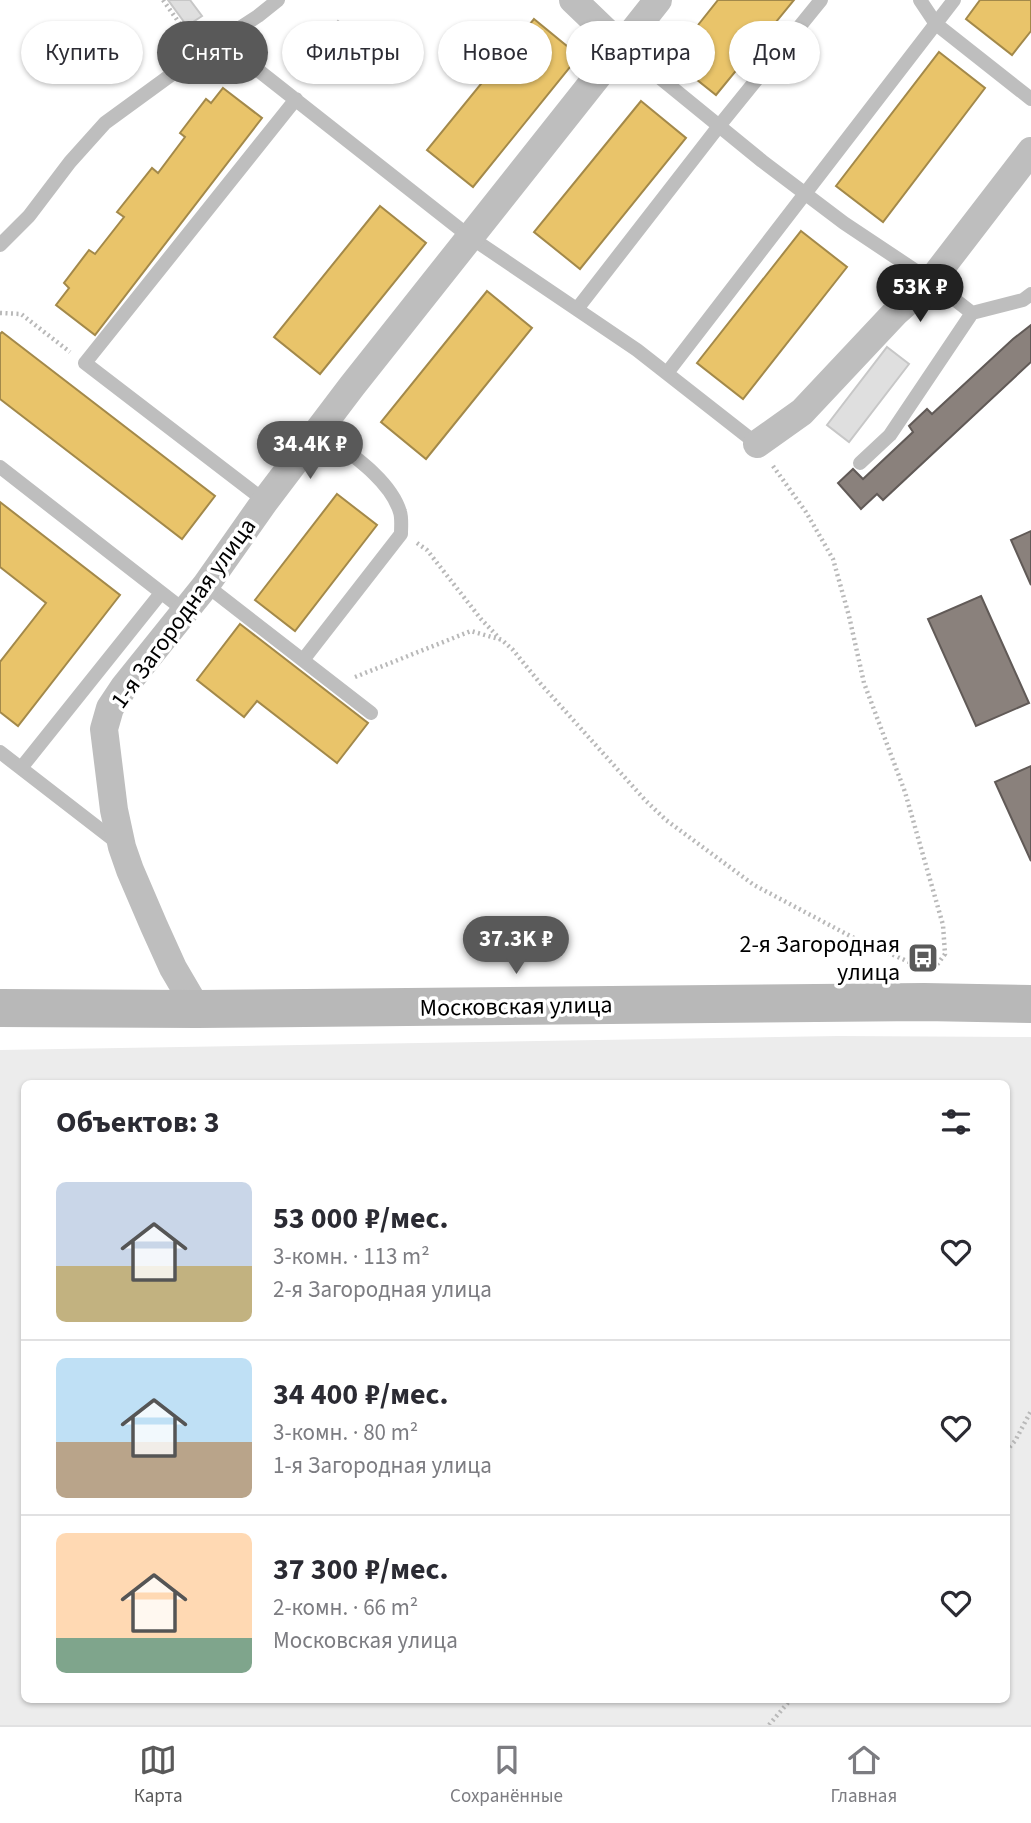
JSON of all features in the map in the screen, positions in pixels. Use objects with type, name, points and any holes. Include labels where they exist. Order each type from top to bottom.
[{"type":"main road","name":"Московская улица","points":[[0,1008],[197,1009],[924,1002],[1031,1004]]},
{"type":"street","points":[[573,0],[595,21]]},
{"type":"street","name":"1-я Загородная улица","points":[[641,21],[658,0]]},
{"type":"street","name":"1-я Загородная улица","points":[[197,1009],[163,947],[122,847],[114,810],[104,729],[110,708],[206,584],[318,430],[591,84]]},
{"type":"street","points":[[757,444],[802,412],[896,312],[931,281],[1031,151]]},
{"type":"lane","points":[[251,21],[278,0]]},
{"type":"lane","points":[[577,309],[821,0]]},
{"type":"lane","points":[[920,0],[936,24],[1031,99]]},
{"type":"lane","points":[[667,373],[954,0]]},
{"type":"lane","points":[[268,77],[470,237],[667,373],[757,444]]},
{"type":"lane","points":[[0,245],[29,216],[70,162],[105,123],[158,84]]},
{"type":"lane","points":[[668,84],[805,194],[931,281],[972,313]]},
{"type":"lane","points":[[265,501],[85,363],[296,99]]},
{"type":"lane","points":[[860,463],[890,435],[972,313],[1023,300],[1031,294]]},
{"type":"lane","points":[[303,660],[401,534],[401,514],[392,493],[372,472],[318,430]]},
{"type":"lane","points":[[0,467],[184,611]]},
{"type":"lane","points":[[206,584],[371,713]]},
{"type":"lane","points":[[21,768],[161,593]]},
{"type":"lane","points":[[0,752],[122,847]]},
{"type":"path","points":[[163,0],[178,21]]},
{"type":"path","points":[[0,313],[21,314],[85,363]]},
{"type":"path","points":[[401,534],[427,550],[481,619],[513,650],[645,800],[666,820],[754,885],[852,937],[932,972],[945,954],[943,925],[905,792],[863,683],[849,616],[833,559],[806,512],[757,444]]},
{"type":"path","points":[[335,685],[471,631],[502,640]]},
{"type":"path","points":[[1010,1446],[1031,1411]]},
{"type":"path","points":[[769,1725],[788,1703]]},
{"type":"shaded area","points":[[838,1036],[1031,1037],[1031,1725],[0,1725],[0,1050]]},
{"type":"building: Жильё","points":[[718,0],[794,0],[777,21],[729,21],[729,79],[716,95],[702,84],[715,84],[715,21],[701,21]]},
{"type":"building: Жильё","points":[[980,0],[1031,0],[1031,31],[1012,55],[966,19]]},
{"type":"building: Жильё","points":[[552,34],[566,45],[566,72],[473,187],[427,150],[481,84],[552,84]]},
{"type":"building: Жильё","points":[[939,52],[985,88],[883,222],[836,186]]},
{"type":"building: Жильё","points":[[223,88],[262,118],[95,335],[56,305],[69,288],[64,283],[89,250],[95,254],[124,217],[117,212],[152,168],[158,173],[185,137],[180,133],[206,99],[211,103]]},
{"type":"building: Жильё","points":[[641,101],[686,138],[580,269],[534,232]]},
{"type":"building: Жильё","points":[[380,206],[426,243],[320,374],[274,337]]},
{"type":"building: Жильё","points":[[801,231],[847,267],[743,399],[697,363]]},
{"type":"building: Жильё","points":[[487,291],[532,328],[426,459],[381,422]]},
{"type":"building: Жильё","points":[[2,332],[215,496],[182,539],[0,399]]},
{"type":"building: Жильё","points":[[337,494],[377,525],[295,631],[255,600]]},
{"type":"building: Жильё","points":[[0,502],[120,595],[18,726],[0,712],[0,662],[46,603],[0,567]]},
{"type":"building: Жильё","points":[[240,624],[368,723],[337,763],[257,701],[244,717],[197,680]]},
{"type":"building: Промзона","points":[[1031,325],[1031,362],[883,500],[877,494],[861,509],[838,483],[853,469],[863,479],[913,432],[909,426],[927,409],[932,414]]},
{"type":"building: Промзона","points":[[1031,531],[1031,585],[1011,540]]},
{"type":"building: Промзона","points":[[981,596],[1029,703],[976,726],[928,619]]},
{"type":"building: Промзона","points":[[1031,766],[1031,861],[995,782]]},
{"type":"building: Прочее","points":[[168,0],[190,0],[202,16],[194,21],[183,21]]},
{"type":"building: Прочее","points":[[887,347],[909,364],[849,442],[827,425]]},
{"type":"place","name":"2-я Загородная улица","points":[[923,958]]}]
